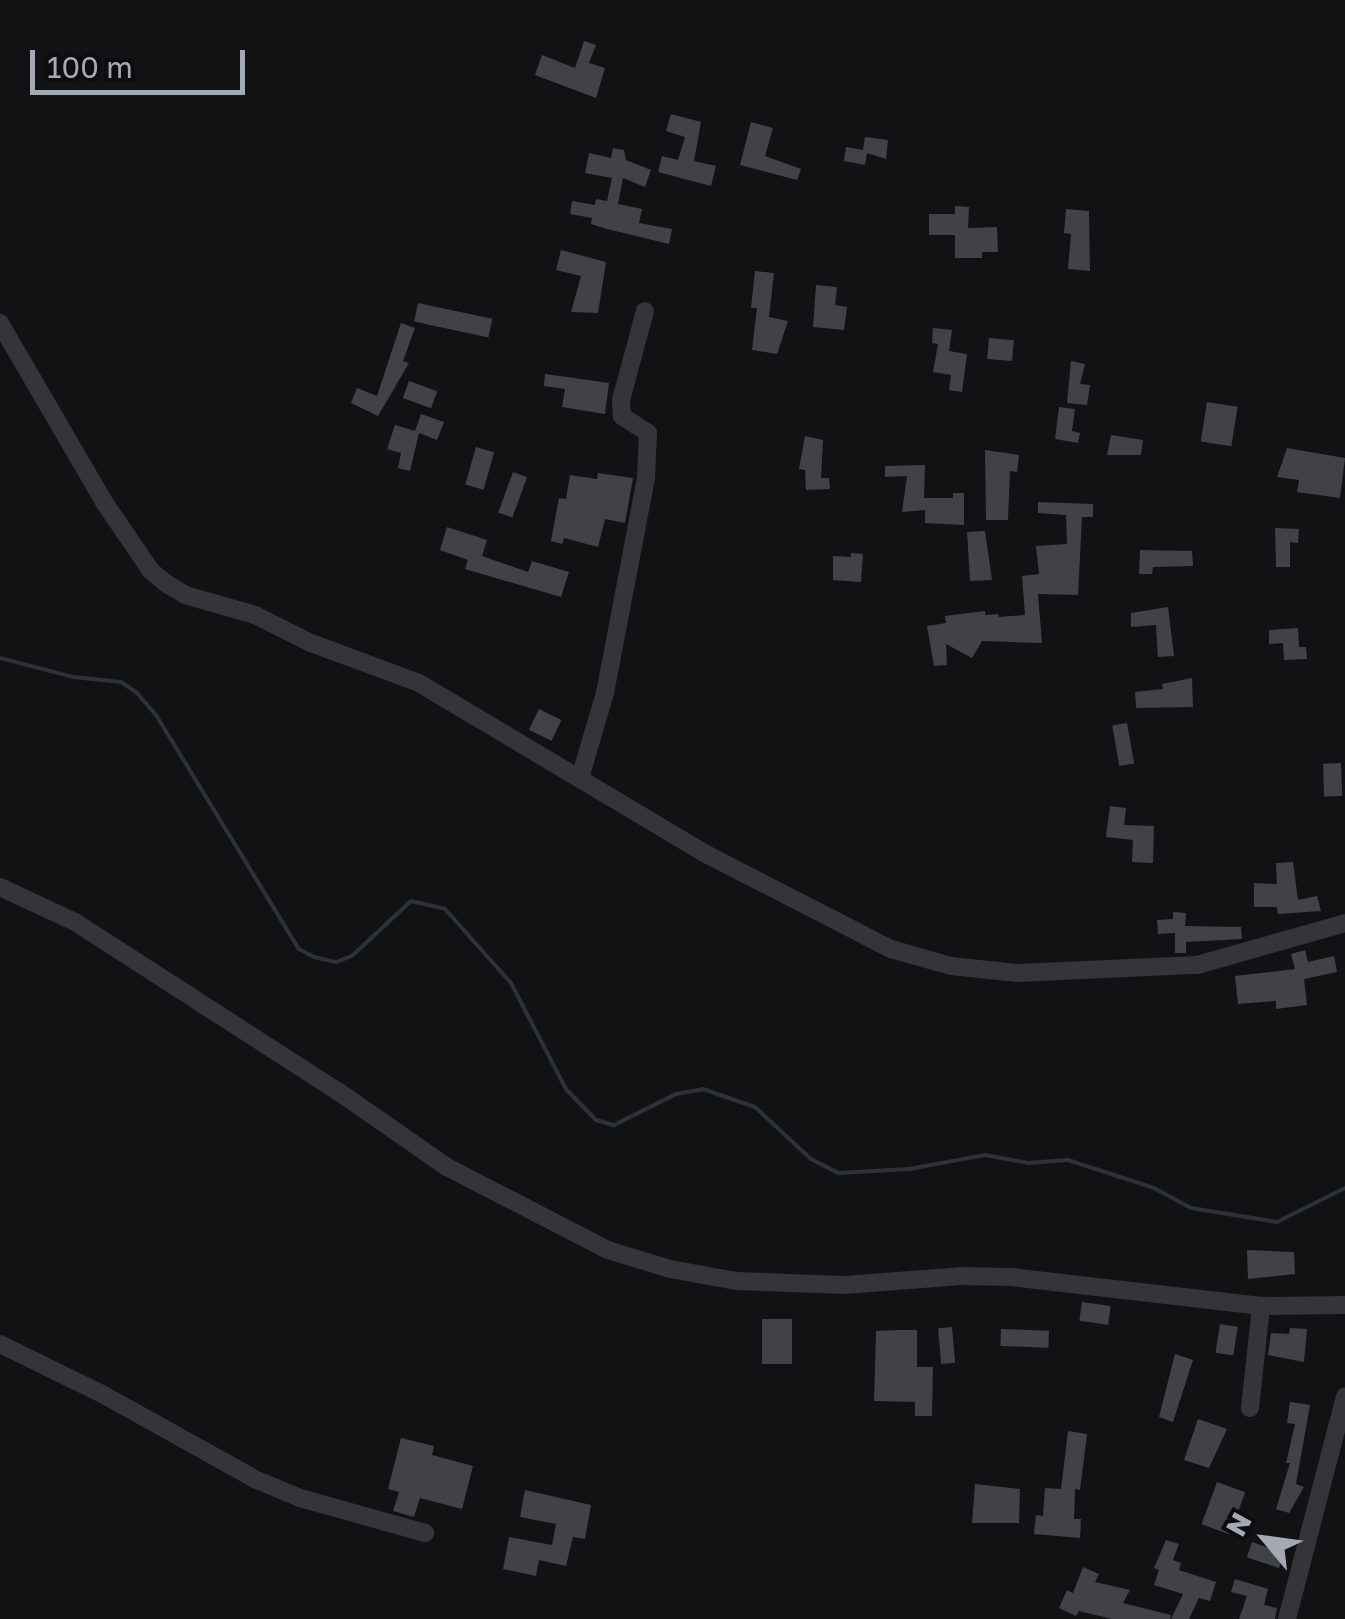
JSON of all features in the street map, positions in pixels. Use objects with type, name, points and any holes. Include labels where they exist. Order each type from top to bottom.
[{"type":"street","points":[[580,778],[605,693],[646,478],[648,432],[622,416],[621,400],[645,311]]},
{"type":"street","points":[[0,323],[104,502],[150,571],[185,595],[255,615],[312,642],[419,683],[804,906],[891,949],[951,966],[1018,973],[1197,964],[1345,922]]},
{"type":"street","points":[[0,887],[75,922],[339,1092],[446,1167],[608,1250],[670,1269],[736,1282],[845,1285],[961,1276],[1011,1277],[1262,1306],[1345,1305]]},
{"type":"street","points":[[1250,1408],[1262,1306]]},
{"type":"street","points":[[0,1344],[104,1395],[256,1480],[300,1498],[424,1533]]},
{"type":"street","points":[[1287,1619],[1345,1396]]},
{"type":"building","points":[[584,41],[596,45],[589,63],[605,68],[596,98],[535,75],[542,55],[575,68]]},
{"type":"building","points":[[671,114],[701,122],[694,161],[716,166],[711,186],[658,172],[662,156],[678,160],[685,137],[666,131]]},
{"type":"building","points":[[751,122],[773,128],[765,156],[801,169],[797,180],[740,165]]},
{"type":"building","points":[[865,137],[888,140],[886,159],[867,153],[865,165],[844,161],[846,147],[863,150]]},
{"type":"building","points":[[613,148],[624,150],[626,160],[651,170],[645,187],[623,178],[618,204],[642,209],[639,223],[672,229],[669,244],[607,229],[591,224],[592,218],[570,214],[572,201],[595,205],[596,199],[607,201],[612,178],[585,173],[589,153],[611,158]]},
{"type":"building","points":[[955,206],[969,207],[968,228],[997,227],[998,252],[982,252],[982,258],[955,258],[955,235],[929,235],[929,214],[955,214]]},
{"type":"building","points":[[1066,209],[1089,211],[1090,271],[1068,269],[1071,234],[1064,233]]},
{"type":"building","points":[[561,250],[606,262],[598,313],[571,312],[581,276],[556,270]]},
{"type":"building","points":[[755,271],[774,273],[769,317],[788,321],[777,354],[752,350],[757,308],[751,308]]},
{"type":"building","points":[[816,285],[837,287],[835,305],[847,307],[844,330],[813,327]]},
{"type":"building","points":[[418,303],[492,319],[488,337],[414,322]]},
{"type":"building","points":[[401,323],[415,328],[403,361],[409,363],[378,416],[351,403],[357,388],[377,396]]},
{"type":"building","points":[[933,328],[952,330],[949,351],[967,354],[962,392],[949,390],[951,375],[933,372],[938,344],[932,343]]},
{"type":"building","points":[[989,338],[1014,340],[1012,361],[987,359]]},
{"type":"building","points":[[1071,361],[1085,364],[1080,384],[1090,385],[1087,405],[1067,403]]},
{"type":"building","points":[[545,374],[609,383],[605,414],[562,407],[565,389],[544,386]]},
{"type":"building","points":[[409,381],[437,391],[431,408],[403,398]]},
{"type":"building","points":[[1207,402],[1238,407],[1231,446],[1201,442]]},
{"type":"building","points":[[1059,407],[1075,409],[1072,431],[1080,433],[1078,443],[1055,439]]},
{"type":"building","points":[[421,414],[444,422],[437,440],[419,433],[410,471],[398,468],[401,453],[387,449],[395,425],[415,431]]},
{"type":"building","points":[[1111,435],[1143,440],[1141,455],[1107,455]]},
{"type":"building","points":[[805,436],[823,440],[821,478],[829,478],[830,489],[806,490],[805,470],[799,469]]},
{"type":"building","points":[[476,447],[494,452],[484,490],[465,484]]},
{"type":"building","points":[[1287,448],[1345,458],[1340,498],[1297,492],[1299,480],[1277,477]]},
{"type":"building","points":[[985,450],[1019,455],[1017,472],[1010,471],[1008,520],[986,520]]},
{"type":"building","points":[[925,465],[924,498],[953,498],[953,493],[964,493],[964,525],[925,523],[925,510],[902,512],[907,476],[885,477],[885,466]]},
{"type":"building","points":[[513,472],[527,477],[512,518],[498,512]]},
{"type":"building","points":[[598,473],[633,478],[625,523],[605,519],[598,547],[564,538],[562,544],[551,541],[559,498],[566,499],[570,475],[597,479]]},
{"type":"building","points":[[1038,502],[1093,504],[1093,517],[1082,517],[1078,595],[1038,594],[1042,643],[982,641],[972,658],[946,644],[947,665],[934,666],[927,626],[946,623],[945,616],[985,611],[985,615],[999,617],[1025,615],[1022,576],[1039,574],[1036,546],[1067,544],[1066,515],[1038,513]]},
{"type":"building","points":[[447,527],[487,540],[482,556],[528,572],[532,561],[569,572],[561,597],[465,569],[468,560],[440,550]]},
{"type":"building","points":[[1275,528],[1299,529],[1298,543],[1290,542],[1290,567],[1276,567]]},
{"type":"building","points":[[985,531],[992,580],[970,581],[967,532]]},
{"type":"building","points":[[1140,550],[1192,551],[1193,566],[1153,567],[1152,574],[1139,574]]},
{"type":"building","points":[[851,553],[863,554],[861,582],[833,580],[833,556],[851,557]]},
{"type":"building","points":[[1168,607],[1174,656],[1158,657],[1156,625],[1131,627],[1131,613]]},
{"type":"building","points":[[1298,628],[1299,647],[1306,647],[1307,659],[1284,660],[1283,643],[1269,644],[1269,630]]},
{"type":"building","points":[[1192,678],[1193,707],[1136,708],[1135,692],[1163,689],[1162,684]]},
{"type":"building","points":[[539,709],[561,720],[551,741],[529,730]]},
{"type":"building","points":[[1127,723],[1134,763],[1119,766],[1112,726]]},
{"type":"building","points":[[1341,763],[1342,796],[1324,797],[1323,764]]},
{"type":"building","points":[[1110,806],[1126,808],[1124,825],[1154,826],[1153,863],[1132,862],[1133,840],[1106,837]]},
{"type":"building","points":[[1293,862],[1298,900],[1317,896],[1321,911],[1278,914],[1277,907],[1254,907],[1254,883],[1277,884],[1276,863]]},
{"type":"building","points":[[1173,912],[1186,913],[1185,926],[1241,927],[1242,939],[1186,942],[1186,953],[1175,953],[1175,933],[1158,934],[1157,920],[1173,919]]},
{"type":"building","points":[[1305,950],[1308,962],[1334,956],[1337,972],[1304,979],[1307,1005],[1276,1009],[1276,1001],[1238,1004],[1235,976],[1295,969],[1291,954]]},
{"type":"building","points":[[1247,1250],[1294,1252],[1295,1274],[1248,1279]]},
{"type":"building","points":[[1082,1302],[1111,1306],[1108,1325],[1079,1321]]},
{"type":"building","points":[[762,1319],[792,1319],[792,1364],[762,1364]]},
{"type":"building","points":[[1220,1324],[1238,1327],[1233,1355],[1215,1353]]},
{"type":"building","points":[[952,1327],[955,1363],[941,1364],[938,1328]]},
{"type":"building","points":[[1290,1328],[1307,1329],[1304,1362],[1268,1355],[1271,1333],[1289,1334]]},
{"type":"building","points":[[1001,1329],[1049,1331],[1048,1348],[1000,1346]]},
{"type":"building","points":[[917,1330],[917,1367],[933,1367],[932,1416],[915,1416],[915,1402],[874,1401],[876,1331]]},
{"type":"building","points":[[1175,1354],[1193,1360],[1173,1422],[1159,1417]]},
{"type":"building","points":[[1290,1402],[1310,1405],[1296,1484],[1304,1487],[1289,1513],[1276,1509],[1290,1463],[1286,1463],[1295,1424],[1287,1423]]},
{"type":"building","points":[[1198,1419],[1227,1429],[1209,1468],[1184,1460]]},
{"type":"building","points":[[1068,1431],[1087,1434],[1080,1490],[1075,1489],[1074,1519],[1081,1519],[1080,1538],[1034,1534],[1036,1515],[1043,1516],[1045,1488],[1061,1489]]},
{"type":"building","points":[[401,1438],[434,1446],[432,1455],[473,1466],[462,1509],[420,1498],[414,1517],[393,1511],[399,1492],[388,1489]]},
{"type":"building","points":[[1217,1482],[1245,1492],[1230,1535],[1202,1524]]},
{"type":"building","points":[[975,1484],[1020,1489],[1019,1523],[972,1523]]},
{"type":"building","points":[[525,1490],[591,1505],[585,1539],[573,1537],[566,1566],[539,1560],[536,1576],[503,1569],[509,1537],[552,1545],[556,1524],[520,1517]]},
{"type":"building","points":[[1166,1540],[1179,1544],[1173,1560],[1181,1563],[1179,1570],[1216,1582],[1210,1601],[1199,1598],[1189,1619],[1171,1619],[1183,1594],[1154,1585],[1159,1570],[1154,1568]]},
{"type":"building","points":[[1252,1542],[1284,1553],[1279,1568],[1247,1557]]},
{"type":"building","points":[[1083,1567],[1099,1574],[1095,1582],[1130,1590],[1123,1603],[1171,1615],[1170,1619],[1112,1619],[1079,1611],[1076,1616],[1059,1608],[1067,1590],[1073,1593]]},
{"type":"building","points":[[1235,1579],[1268,1589],[1264,1605],[1277,1608],[1275,1619],[1239,1619],[1247,1596],[1231,1592]]},
{"type":"waterway","points":[[0,658],[73,677],[121,682],[136,692],[156,715],[299,949],[336,962],[352,956],[411,901],[445,909],[511,983],[566,1089],[596,1120],[614,1125],[676,1094],[703,1089],[755,1107],[811,1159],[838,1173],[909,1169],[985,1155],[1028,1163],[1068,1160],[1154,1188],[1191,1208],[1277,1222],[1345,1188]]}]
